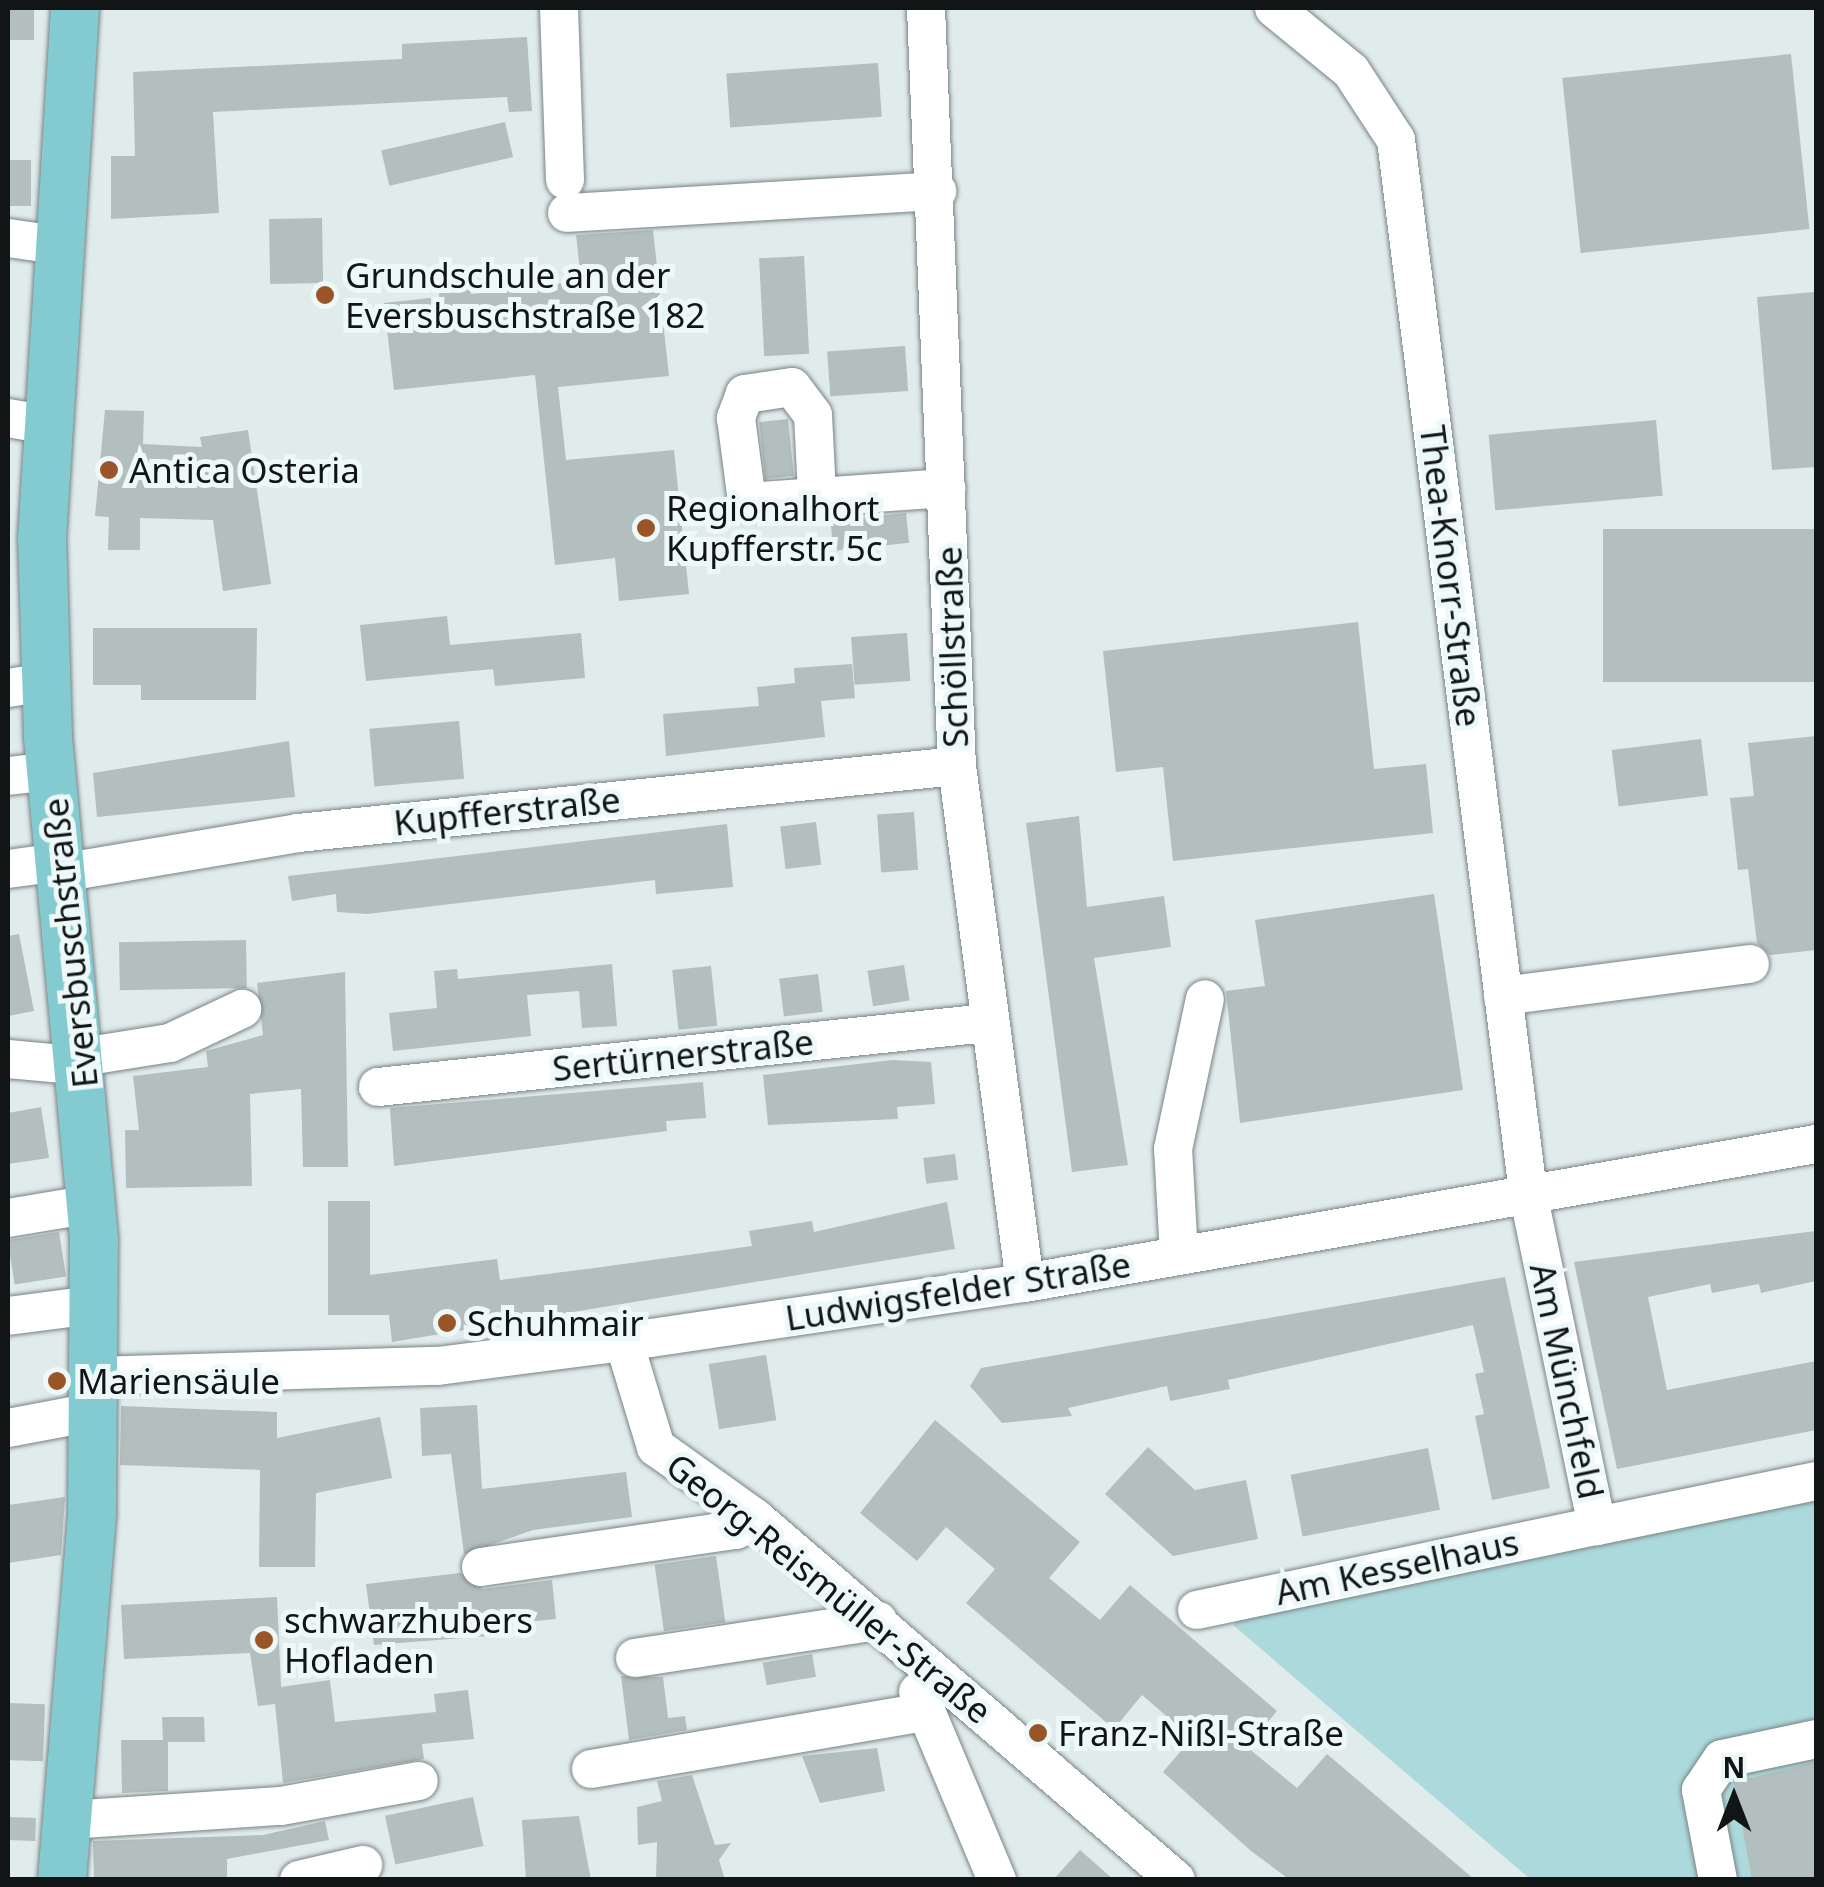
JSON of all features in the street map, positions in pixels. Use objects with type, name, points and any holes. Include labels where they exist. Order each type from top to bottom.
[{"type":"main road","name":"Eversbuschstraße","points":[[62,1880],[93,1394],[92,1204],[82,1061],[59,868],[29,774],[27,422],[64,246],[76,8]]},
{"type":"street","points":[[559,8],[566,196],[936,190]]},
{"type":"street","name":"Schöllstraße","points":[[926,8],[957,766],[1025,1282]]},
{"type":"street","name":"Thea-Knorr-Straße","points":[[1274,8],[1351,70],[1396,140],[1528,1193]]},
{"type":"street","points":[[8,238],[64,246]]},
{"type":"street","points":[[816,494],[947,488]]},
{"type":"street","name":"Kupfferstraße","points":[[8,870],[59,868],[298,833],[957,766]]},
{"type":"street","points":[[1503,996],[1750,964]]},
{"type":"street","points":[[1179,1255],[1173,1149],[1204,999]]},
{"type":"street","points":[[8,1058],[82,1061],[170,1043],[242,1010]]},
{"type":"street","name":"Sertürnerstraße","points":[[378,1087],[988,1022]]},
{"type":"street","name":"Ludwigsfelder Straße","points":[[8,1428],[93,1394],[438,1366],[624,1342],[1025,1282],[1816,1144]]},
{"type":"street","name":"Am Münchfeld","points":[[1528,1193],[1596,1526],[1816,1481]]},
{"type":"street","points":[[8,1218],[92,1204]]},
{"type":"street","points":[[8,1316],[93,1306]]},
{"type":"street","name":"Georg-Reismüller-Straße","points":[[624,1342],[656,1447],[755,1518],[886,1627],[1176,1880]]},
{"type":"street","points":[[482,1568],[736,1530],[755,1518]]},
{"type":"street","name":"Am Kesselhaus","points":[[1197,1610],[1596,1526]]},
{"type":"street","points":[[635,1658],[886,1627],[997,1880]]},
{"type":"street","points":[[591,1769],[926,1712]]},
{"type":"street","points":[[1718,1880],[1701,1790],[1722,1759],[1816,1739]]},
{"type":"street","points":[[68,1820],[280,1806],[419,1781]]},
{"type":"street","points":[[298,1880],[363,1865]]},
{"type":"shaded area","points":[[1816,1494],[1816,1879],[1530,1879],[1233,1625],[1246,1615]]},
{"type":"building","points":[[8,8],[34,8],[34,40],[8,40]]},
{"type":"building","points":[[527,37],[532,111],[509,112],[507,97],[213,112],[219,213],[111,219],[111,156],[135,156],[133,72],[402,59],[402,44]]},
{"type":"building","points":[[1791,54],[1809,229],[1581,253],[1562,78]]},
{"type":"building","points":[[878,63],[882,117],[730,127],[726,74]]},
{"type":"building","points":[[505,122],[513,157],[389,186],[381,151]]},
{"type":"building","points":[[8,160],[31,160],[31,206],[8,206]]},
{"type":"building","points":[[322,218],[323,283],[270,284],[269,219]]},
{"type":"building","points":[[653,230],[669,376],[558,387],[566,460],[674,450],[689,594],[619,601],[615,558],[555,565],[535,375],[394,390],[384,303],[439,297],[440,278],[465,277],[471,294],[581,281],[576,235]]},
{"type":"building","points":[[804,256],[809,354],[764,356],[759,258]]},
{"type":"building","points":[[1814,292],[1816,467],[1772,470],[1757,297]]},
{"type":"building","points":[[905,346],[908,391],[830,396],[827,351]]},
{"type":"building","points":[[105,410],[144,411],[143,444],[202,447],[200,437],[248,430],[271,584],[223,591],[213,520],[140,518],[140,550],[108,550],[109,517],[95,516]]},
{"type":"building","points":[[788,419],[794,476],[765,479],[759,422]]},
{"type":"building","points":[[1656,420],[1663,496],[1495,510],[1489,435]]},
{"type":"building","points":[[906,513],[909,543],[834,551],[830,521]]},
{"type":"building","points":[[1603,529],[1816,529],[1816,682],[1603,682]]},
{"type":"building","points":[[447,616],[450,645],[581,633],[585,678],[495,686],[493,669],[366,681],[360,625]]},
{"type":"building","points":[[1358,622],[1374,769],[1426,764],[1433,833],[1173,861],[1163,767],[1116,772],[1103,651]]},
{"type":"building","points":[[93,628],[257,628],[256,700],[141,700],[141,685],[93,685]]},
{"type":"building","points":[[907,633],[910,681],[854,685],[851,637]]},
{"type":"building","points":[[852,664],[855,698],[821,701],[825,737],[666,756],[663,714],[759,706],[757,687],[795,683],[794,668]]},
{"type":"building","points":[[459,721],[464,779],[374,787],[369,729]]},
{"type":"building","points":[[1816,736],[1816,950],[1770,955],[1757,943],[1748,869],[1738,870],[1730,798],[1754,796],[1748,743]]},
{"type":"building","points":[[1701,739],[1708,796],[1619,807],[1612,750]]},
{"type":"building","points":[[289,741],[295,797],[97,817],[93,773]]},
{"type":"building","points":[[914,812],[918,870],[881,872],[877,815]]},
{"type":"building","points":[[1079,816],[1087,907],[1164,896],[1171,947],[1094,958],[1128,1165],[1072,1172],[1026,823]]},
{"type":"building","points":[[816,822],[821,865],[786,869],[780,826]]},
{"type":"building","points":[[727,824],[733,887],[656,894],[655,880],[367,914],[337,912],[336,894],[292,901],[288,876]]},
{"type":"building","points":[[1434,894],[1463,1090],[1240,1123],[1226,991],[1265,986],[1255,920]]},
{"type":"building","points":[[19,934],[34,1011],[8,1016],[8,936]]},
{"type":"building","points":[[246,940],[247,988],[120,990],[119,942]]},
{"type":"building","points":[[612,964],[617,1026],[582,1028],[579,991],[527,995],[531,1036],[393,1051],[389,1013],[437,1008],[434,971],[457,969],[458,979]]},
{"type":"building","points":[[904,965],[910,1001],[873,1006],[867,971]]},
{"type":"building","points":[[711,966],[717,1026],[678,1030],[672,970]]},
{"type":"building","points":[[345,972],[348,1167],[303,1167],[301,1089],[250,1094],[252,1186],[126,1188],[125,1130],[139,1130],[133,1076],[208,1067],[206,1051],[263,1035],[257,983]]},
{"type":"building","points":[[818,974],[823,1012],[784,1016],[779,979]]},
{"type":"building","points":[[892,1060],[931,1062],[935,1104],[897,1107],[898,1119],[768,1125],[763,1075]]},
{"type":"building","points":[[703,1082],[706,1118],[666,1121],[667,1131],[394,1166],[390,1108]]},
{"type":"building","points":[[41,1107],[49,1158],[8,1164],[8,1113]]},
{"type":"building","points":[[955,1154],[958,1180],[926,1184],[923,1158]]},
{"type":"building","points":[[328,1201],[370,1201],[370,1275],[497,1259],[500,1280],[752,1246],[749,1231],[812,1221],[814,1232],[947,1202],[955,1249],[392,1342],[389,1315],[328,1315]]},
{"type":"building","points":[[1816,1231],[1816,1281],[1761,1293],[1759,1284],[1712,1293],[1710,1284],[1648,1297],[1667,1390],[1816,1361],[1816,1430],[1617,1469],[1574,1262]]},
{"type":"building","points":[[59,1232],[66,1276],[15,1285],[8,1240]]},
{"type":"building","points":[[1505,1277],[1550,1488],[1492,1500],[1475,1416],[1484,1414],[1475,1374],[1484,1372],[1473,1325],[1228,1380],[1230,1389],[1170,1401],[1167,1386],[1068,1408],[1072,1416],[1002,1423],[970,1386],[981,1368]]},
{"type":"building","points":[[766,1355],[776,1420],[719,1429],[709,1364]]},
{"type":"building","points":[[477,1405],[482,1489],[626,1472],[632,1517],[533,1530],[464,1554],[451,1454],[422,1456],[420,1408]]},
{"type":"building","points":[[121,1406],[277,1412],[277,1438],[380,1417],[392,1478],[316,1493],[315,1567],[259,1567],[260,1470],[120,1465]]},
{"type":"building","points":[[935,1420],[1080,1542],[1049,1578],[1100,1620],[1130,1585],[1277,1711],[1247,1747],[1297,1788],[1327,1754],[1475,1880],[1290,1880],[1251,1851],[1163,1772],[1192,1738],[1142,1695],[1114,1729],[966,1603],[995,1569],[946,1527],[917,1561],[860,1513]]},
{"type":"building","points":[[1148,1447],[1195,1490],[1246,1480],[1258,1539],[1173,1556],[1105,1494]]},
{"type":"building","points":[[1428,1448],[1440,1510],[1303,1537],[1291,1475]]},
{"type":"building","points":[[65,1497],[61,1555],[8,1563],[8,1505]]},
{"type":"building","points":[[716,1556],[725,1622],[664,1631],[655,1565]]},
{"type":"building","points":[[460,1573],[483,1589],[552,1580],[556,1619],[525,1622],[526,1633],[374,1645],[366,1584]]},
{"type":"building","points":[[277,1597],[281,1687],[330,1680],[335,1722],[436,1712],[434,1694],[468,1690],[474,1739],[422,1744],[424,1759],[283,1783],[275,1704],[258,1706],[250,1653],[124,1659],[121,1605]]},
{"type":"building","points":[[812,1654],[816,1677],[767,1685],[763,1663]]},
{"type":"building","points":[[621,1676],[663,1677],[668,1718],[685,1716],[687,1730],[629,1740]]},
{"type":"building","points":[[8,1703],[45,1704],[43,1761],[8,1760]]},
{"type":"building","points":[[162,1717],[204,1717],[205,1742],[168,1742],[168,1791],[122,1793],[121,1740],[163,1740]]},
{"type":"building","points":[[877,1748],[885,1791],[820,1803],[802,1756]]},
{"type":"building","points":[[1816,1762],[1816,1880],[1752,1880],[1734,1782]]},
{"type":"building","points":[[692,1775],[715,1845],[731,1843],[719,1860],[725,1880],[656,1880],[657,1842],[638,1845],[637,1807],[662,1801],[657,1781]]},
{"type":"building","points":[[473,1797],[483,1846],[395,1865],[385,1816]]},
{"type":"building","points":[[579,1816],[591,1880],[526,1880],[522,1820]]},
{"type":"building","points":[[8,1817],[36,1818],[35,1841],[8,1840]]},
{"type":"building","points":[[325,1821],[329,1840],[227,1859],[227,1880],[94,1880],[93,1841],[263,1835]]},
{"type":"building","points":[[1080,1850],[1114,1880],[1053,1880]]},
{"type":"place","name":"Grundschule an der Eversbuschstraße 182","points":[[325,295]]},
{"type":"place","name":"Antica Osteria","points":[[109,470]]},
{"type":"place","name":"Regionalhort Kupfferstr. 5c","points":[[646,528]]},
{"type":"place","name":"Schuhmair","points":[[447,1323]]},
{"type":"place","name":"Mariensäule","points":[[57,1381]]},
{"type":"place","name":"schwarzhubers Hofladen","points":[[264,1640]]},
{"type":"place","name":"Franz-Nißl-Straße","points":[[1038,1733]]}]
